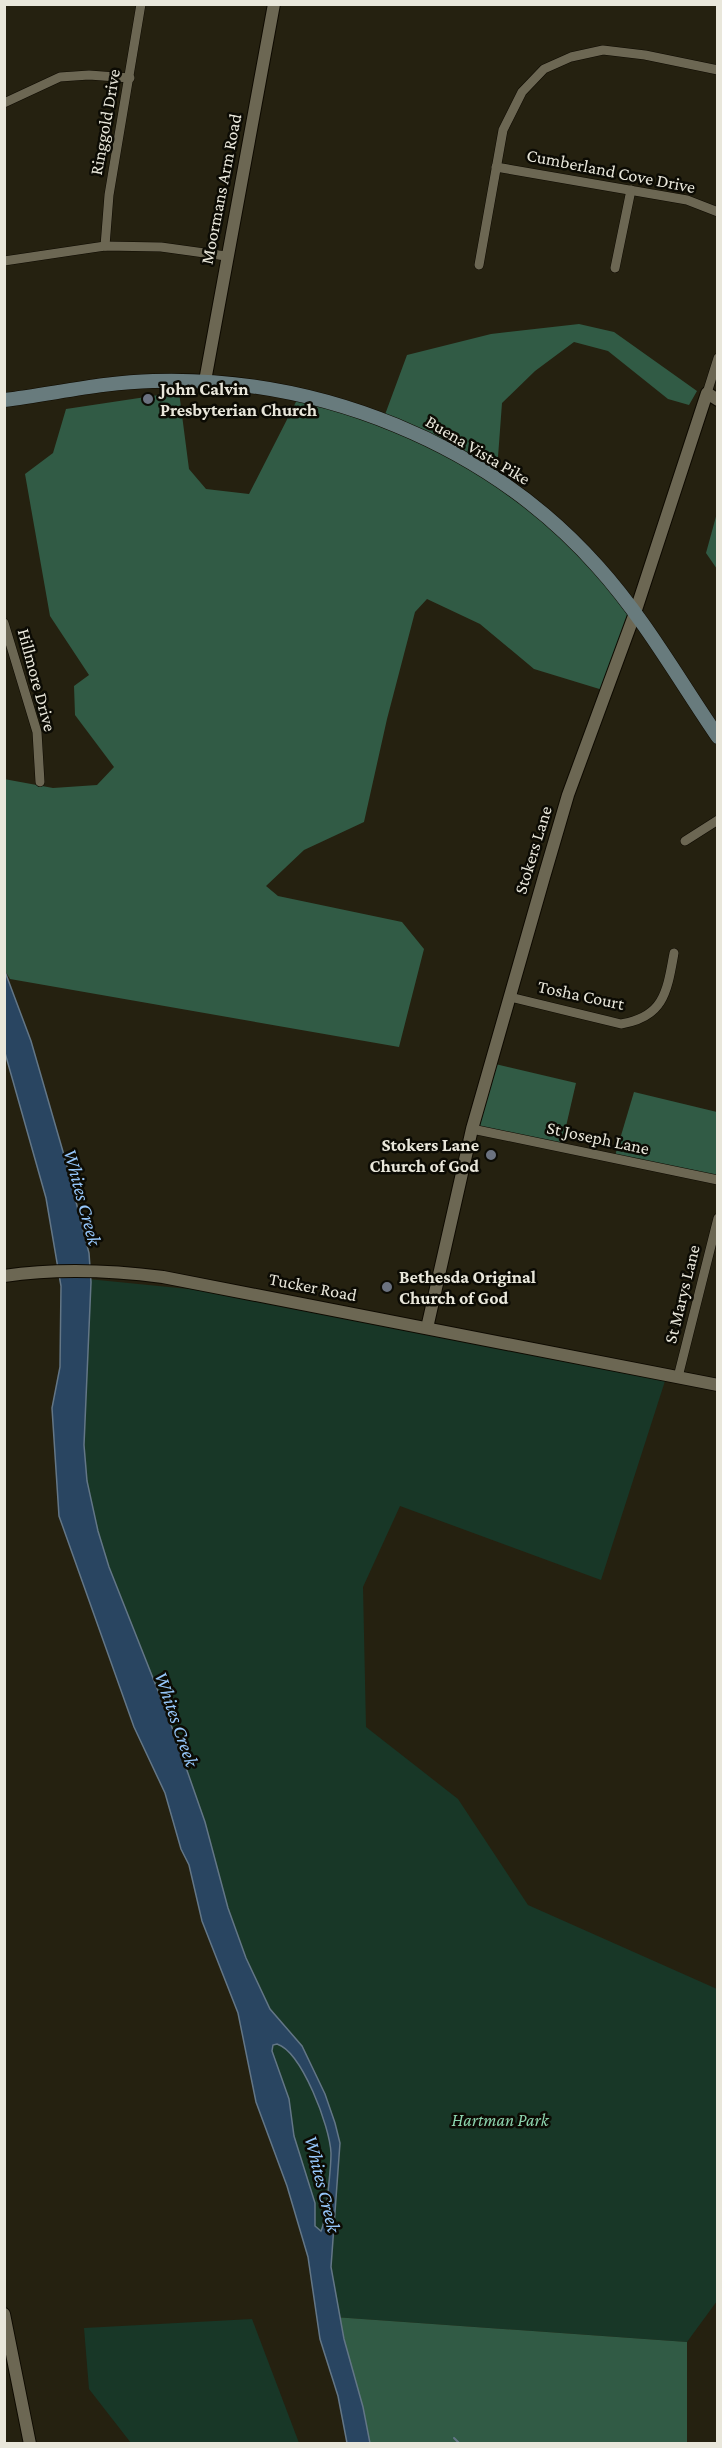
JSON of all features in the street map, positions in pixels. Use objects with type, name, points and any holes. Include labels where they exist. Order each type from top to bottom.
[{"type":"main road","name":"Buena Vista Pike","points":[[4,400],[151,381],[205,381],[282,392],[344,406],[420,434],[475,465],[527,501],[598,566],[635,613],[717,737]]},
{"type":"street","name":"Ringgold Drive","points":[[105,246],[107,205],[141,4]]},
{"type":"street","name":"Moormans Arm Road","points":[[205,381],[226,256],[274,4]]},
{"type":"street","points":[[479,265],[503,130],[522,92],[544,69],[571,57],[603,50],[645,55],[717,70]]},
{"type":"street","points":[[4,103],[60,77],[89,75],[130,78]]},
{"type":"street","name":"Cumberland Cove Drive","points":[[496,166],[687,200],[717,212]]},
{"type":"street","points":[[615,268],[631,190]]},
{"type":"street","points":[[4,261],[105,246],[161,247],[226,256]]},
{"type":"street","points":[[712,397],[717,358]]},
{"type":"street","name":"Stokers Lane","points":[[427,1328],[472,1129],[568,795],[712,397]]},
{"type":"street","name":"Hillmore Drive","points":[[4,624],[37,732],[40,782]]},
{"type":"street","points":[[685,841],[717,820]]},
{"type":"street","name":"Tosha Court","points":[[510,997],[621,1024],[638,1021],[651,1013],[663,999],[669,986],[674,954]]},
{"type":"street","name":"St Joseph Lane","points":[[472,1129],[717,1180]]},
{"type":"street","name":"St Marys Lane","points":[[678,1377],[717,1218]]},
{"type":"street","name":"Tucker Road","points":[[4,1276],[42,1270],[100,1269],[163,1277],[717,1385]]},
{"type":"street","points":[[4,2314],[30,2444]]},
{"type":"green space","points":[[579,324],[614,332],[697,391],[689,405],[668,399],[608,351],[574,342],[535,371],[502,403],[498,457],[476,465],[527,501],[635,613],[606,691],[534,669],[480,624],[427,599],[415,612],[387,719],[364,822],[304,850],[266,886],[278,896],[402,922],[424,949],[399,1047],[10,979],[4,969],[4,779],[53,788],[97,785],[114,767],[75,715],[74,686],[89,675],[50,616],[25,474],[53,453],[66,409],[179,392],[189,469],[206,489],[249,494],[299,396],[383,420],[407,355],[491,334]]},
{"type":"green space","points":[[717,513],[717,569],[706,553]]},
{"type":"green space","points":[[491,1063],[576,1083],[561,1148],[472,1129]]},
{"type":"green space","points":[[634,1092],[717,1112],[717,1180],[614,1159]]},
{"type":"green space","name":"Hartman Park","points":[[88,1279],[219,1292],[665,1381],[601,1580],[400,1506],[363,1587],[366,1727],[458,1799],[528,1905],[717,1989],[717,2301],[687,2342],[334,2317],[128,1664],[80,1460]]},
{"type":"green space","points":[[334,2317],[687,2342],[687,2443],[370,2443],[363,2407]]},
{"type":"green space","points":[[252,2319],[299,2443],[131,2443],[89,2389],[84,2328]]},
{"type":"water","points":[[4,969],[31,1041],[66,1162],[89,1253],[91,1282],[84,1445],[87,1481],[98,1531],[109,1567],[168,1716],[205,1822],[228,1908],[246,1958],[270,2009],[302,2046],[325,2094],[335,2123],[340,2143],[331,2267],[344,2339],[363,2407],[370,2443],[347,2443],[338,2396],[320,2339],[308,2257],[287,2186],[256,2102],[238,2013],[202,1921],[189,1865],[181,1849],[165,1793],[134,1727],[59,1516],[52,1408],[60,1367],[61,1286],[46,1198],[5,1053]],"holes":[[[277,2044],[286,2050],[305,2075],[320,2109],[329,2141],[331,2153],[329,2181],[321,2231],[315,2226],[315,2203],[294,2136],[289,2099],[272,2051],[273,2045]]]},
{"type":"waterway","points":[[454,2438],[460,2444]]},
{"type":"place","name":"John Calvin Presbyterian Church","points":[[148,399]]},
{"type":"place","name":"Stokers Lane Church of God","points":[[491,1155]]},
{"type":"place","name":"Bethesda Original Church of God","points":[[387,1287]]},
{"type":"water label","name":"Whites Creek","points":[[83,1197]]},
{"type":"water label","name":"Whites Creek","points":[[177,1719]]},
{"type":"water label","name":"Whites Creek","points":[[323,2184]]}]
